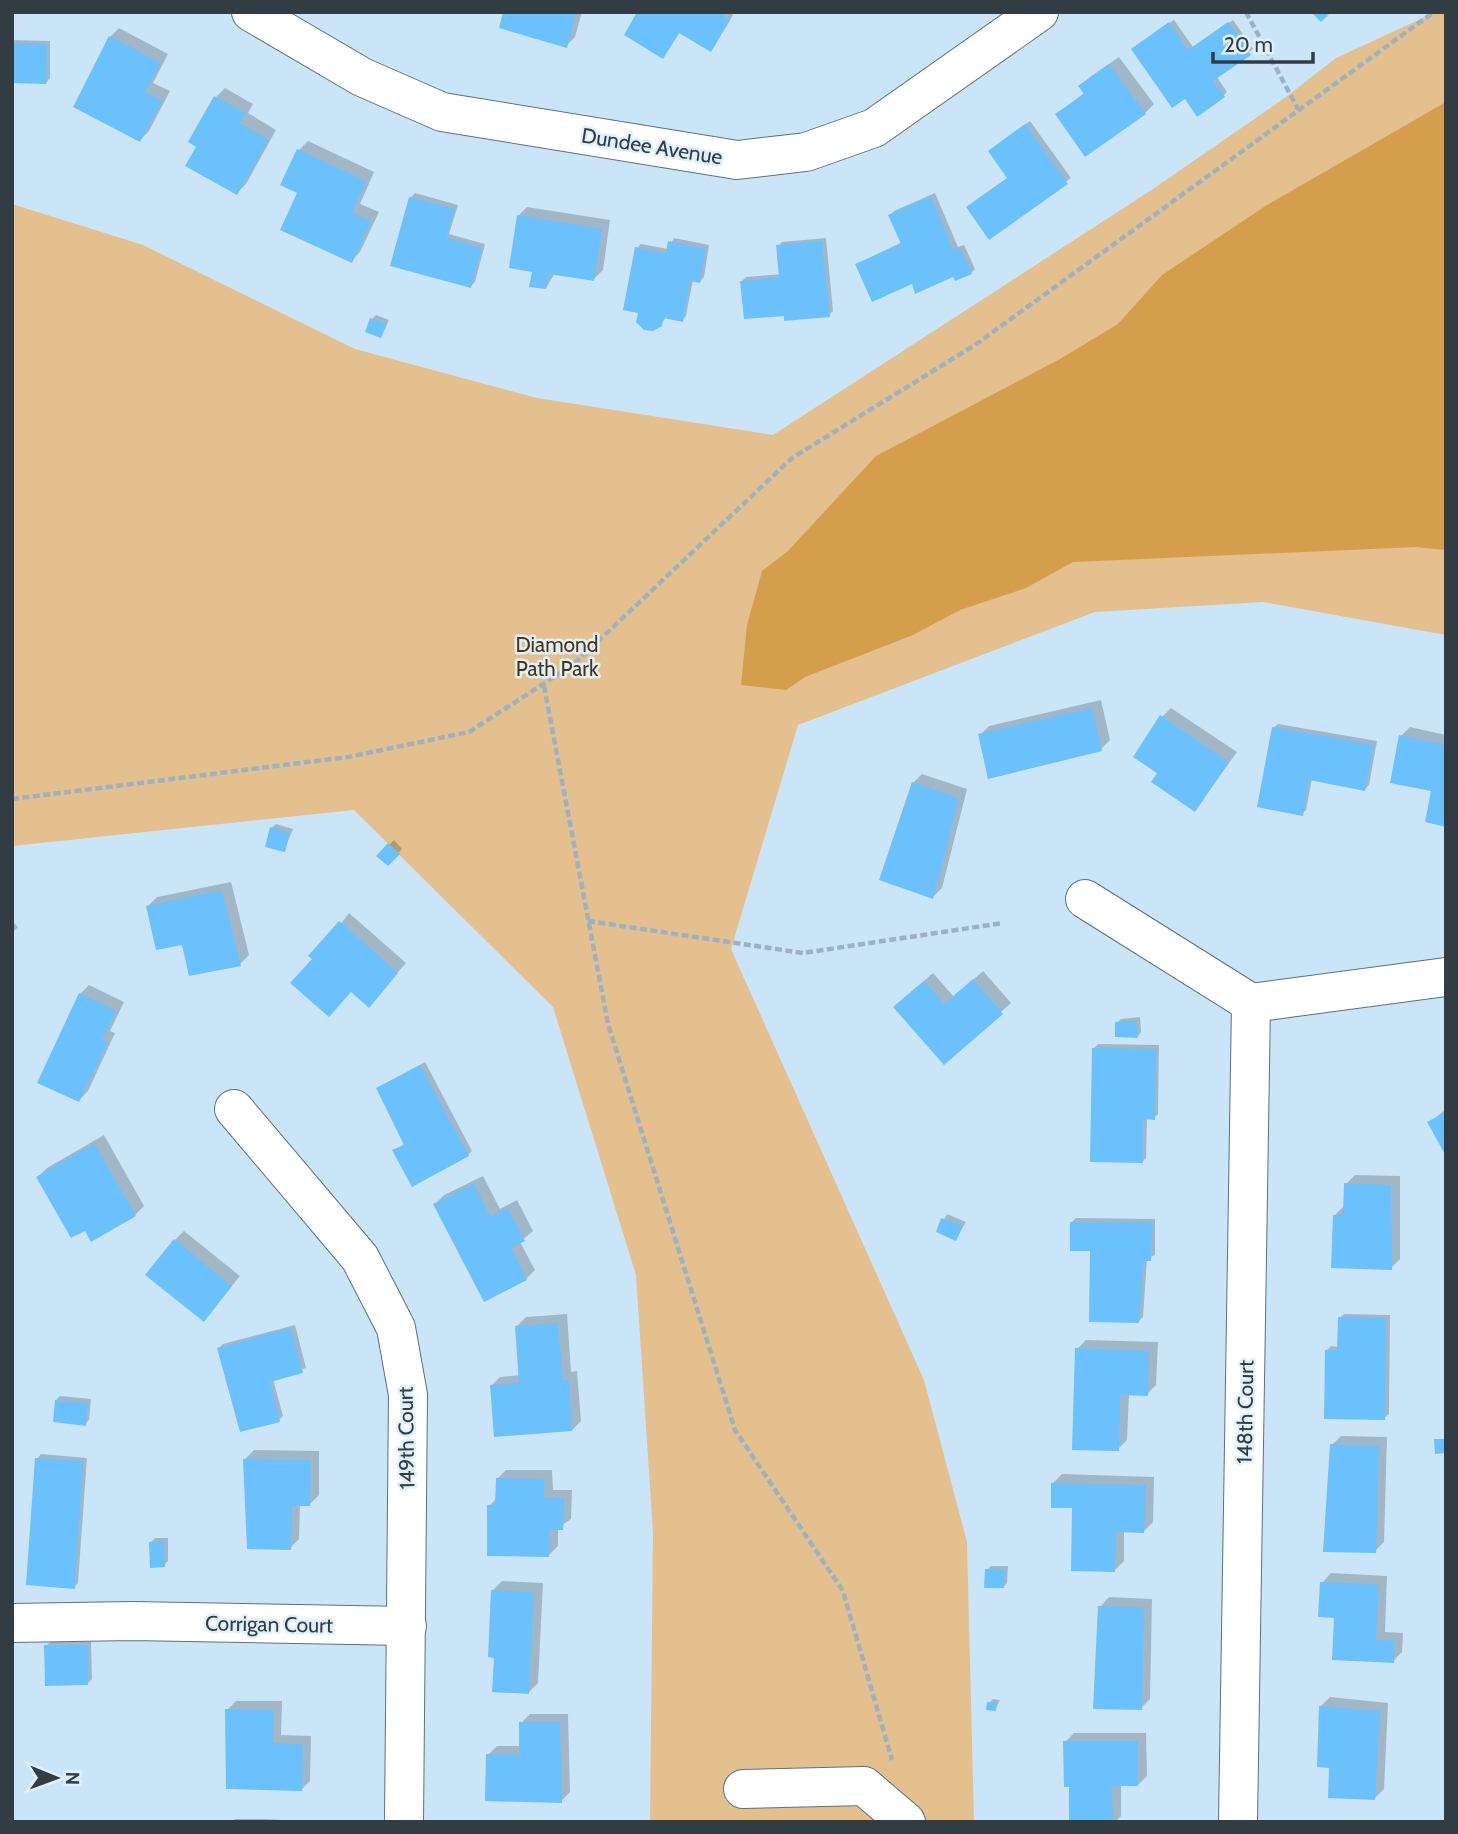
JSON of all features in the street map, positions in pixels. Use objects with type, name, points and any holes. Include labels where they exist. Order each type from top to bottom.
[{"type":"street","name":"Dundee Avenue","points":[[251,12],[362,77],[443,112],[737,160],[806,152],[874,128],[1039,12]]},
{"type":"street","points":[[1084,899],[1251,1003],[1446,977]]},
{"type":"street","name":"148th Court","points":[[1238,1822],[1251,1003]]},
{"type":"street","name":"149th Court","points":[[234,1109],[360,1258],[397,1328],[408,1395],[404,1822]]},
{"type":"street","name":"Corrigan Court","points":[[12,1623],[132,1621],[407,1626]]},
{"type":"street","points":[[743,1788],[864,1786],[906,1822]]},
{"type":"path","points":[[1246,12],[1298,109]]},
{"type":"path","points":[[12,799],[348,757],[468,732],[544,686],[574,664],[792,458],[975,345],[1434,12]]},
{"type":"path","points":[[544,686],[608,1024],[735,1430],[843,1591],[895,1770]]},
{"type":"path","points":[[589,921],[803,953],[1003,923]]},
{"type":"green space","name":"Diamond Path Park","points":[[1436,12],[1446,12],[1446,635],[1263,602],[1095,612],[798,725],[731,949],[924,1380],[967,1542],[974,1822],[650,1822],[653,1533],[636,1275],[553,1007],[354,810],[12,846],[12,204],[143,245],[355,349],[537,398],[773,435],[1153,189],[1286,97],[1336,58]]},
{"type":"shaded area","points":[[1446,102],[1446,550],[1416,547],[1073,562],[1026,588],[960,610],[913,635],[805,677],[786,690],[741,685],[747,625],[762,571],[788,551],[876,456],[1060,359],[1118,324],[1162,275],[1267,205]]},
{"type":"building","points":[[503,12],[576,12],[567,48],[499,28]]},
{"type":"building","points":[[637,12],[718,12],[730,20],[711,52],[679,33],[663,59],[624,35]]},
{"type":"building","points":[[1311,12],[1331,12],[1321,22]]},
{"type":"building","points":[[1169,22],[1188,50],[1228,22],[1251,55],[1213,81],[1225,97],[1197,117],[1185,99],[1172,108],[1131,49]]},
{"type":"building","points":[[109,36],[161,63],[145,92],[162,101],[140,142],[73,107]]},
{"type":"building","points":[[12,43],[47,44],[46,84],[12,83]]},
{"type":"building","points":[[1109,64],[1146,114],[1085,157],[1055,114],[1084,94],[1078,86]]},
{"type":"building","points":[[214,96],[246,114],[240,123],[269,140],[237,195],[185,166],[196,147],[188,142]]},
{"type":"building","points":[[1025,124],[1068,184],[989,240],[966,207],[1007,178],[988,151]]},
{"type":"building","points":[[297,149],[366,181],[352,213],[371,221],[352,263],[280,230],[297,193],[280,185]]},
{"type":"building","points":[[931,196],[953,250],[960,248],[972,274],[955,281],[953,277],[915,294],[912,284],[872,302],[855,264],[901,244],[888,215]]},
{"type":"building","points":[[409,197],[455,209],[446,238],[482,248],[471,288],[390,266]]},
{"type":"building","points":[[517,215],[602,229],[594,281],[549,274],[546,289],[529,287],[532,272],[509,268]]},
{"type":"building","points":[[668,241],[706,249],[700,283],[690,281],[683,322],[663,318],[662,326],[653,331],[644,330],[636,322],[638,313],[623,310],[635,247],[666,253]]},
{"type":"building","points":[[822,241],[830,317],[784,321],[784,316],[744,319],[740,281],[779,277],[776,245]]},
{"type":"building","points":[[370,318],[387,324],[381,338],[365,332]]},
{"type":"building","points":[[1092,708],[1102,751],[988,779],[978,734]]},
{"type":"building","points":[[1160,715],[1229,762],[1195,812],[1151,782],[1157,773],[1133,757]]},
{"type":"building","points":[[1272,727],[1374,745],[1365,791],[1309,780],[1303,816],[1257,807]]},
{"type":"building","points":[[1399,735],[1446,745],[1446,827],[1425,822],[1431,791],[1390,783]]},
{"type":"building","points":[[912,782],[959,798],[933,899],[879,880]]},
{"type":"building","points":[[270,827],[290,833],[285,852],[265,847]]},
{"type":"building","points":[[388,843],[400,854],[388,866],[376,856]]},
{"type":"building","points":[[222,890],[241,966],[189,976],[182,945],[156,950],[146,906]]},
{"type":"building","points":[[339,921],[398,973],[369,1008],[351,992],[329,1017],[290,983],[312,959],[308,956]]},
{"type":"building","points":[[973,979],[1003,1014],[944,1065],[893,1007],[924,981],[944,1004]]},
{"type":"building","points":[[79,993],[116,1011],[102,1040],[108,1042],[79,1102],[37,1083]]},
{"type":"building","points":[[1136,1021],[1138,1038],[1115,1037],[1115,1022]]},
{"type":"building","points":[[1092,1048],[1156,1049],[1155,1120],[1143,1119],[1143,1163],[1090,1162]]},
{"type":"building","points":[[420,1065],[469,1156],[412,1187],[392,1150],[404,1145],[376,1088]]},
{"type":"building","points":[[1446,1112],[1446,1156],[1427,1122]]},
{"type":"building","points":[[94,1143],[136,1216],[91,1242],[85,1231],[71,1238],[36,1177]]},
{"type":"building","points":[[474,1183],[490,1217],[508,1208],[525,1241],[511,1248],[527,1280],[484,1302],[433,1204]]},
{"type":"building","points":[[1344,1183],[1391,1185],[1392,1270],[1331,1268],[1333,1215],[1343,1215]]},
{"type":"building","points":[[941,1218],[963,1226],[956,1241],[936,1232]]},
{"type":"building","points":[[1070,1222],[1152,1222],[1151,1261],[1144,1261],[1139,1323],[1089,1322],[1090,1251],[1070,1251]]},
{"type":"building","points":[[174,1239],[232,1286],[204,1322],[145,1275]]},
{"type":"building","points":[[1338,1317],[1386,1318],[1385,1420],[1324,1419],[1325,1350],[1337,1350]]},
{"type":"building","points":[[558,1323],[563,1380],[569,1380],[572,1431],[494,1437],[490,1385],[519,1383],[515,1326]]},
{"type":"building","points":[[291,1328],[303,1373],[270,1382],[280,1422],[240,1432],[217,1348]]},
{"type":"building","points":[[1075,1348],[1149,1351],[1148,1396],[1120,1395],[1119,1451],[1072,1450]]},
{"type":"building","points":[[55,1400],[88,1403],[86,1426],[53,1422]]},
{"type":"building","points":[[1434,1439],[1446,1439],[1446,1453],[1435,1454]]},
{"type":"building","points":[[1330,1444],[1379,1446],[1376,1553],[1323,1552]]},
{"type":"building","points":[[35,1458],[83,1461],[75,1589],[26,1585]]},
{"type":"building","points":[[243,1459],[311,1460],[310,1506],[292,1506],[291,1550],[247,1549]]},
{"type":"building","points":[[496,1478],[544,1479],[544,1498],[564,1498],[563,1530],[550,1530],[549,1557],[487,1556],[487,1505],[495,1505]]},
{"type":"building","points":[[1051,1483],[1146,1485],[1144,1533],[1116,1532],[1115,1572],[1071,1571],[1072,1508],[1051,1508]]},
{"type":"building","points":[[164,1541],[165,1567],[150,1568],[149,1542]]},
{"type":"building","points":[[985,1569],[1005,1570],[1004,1588],[984,1588]]},
{"type":"building","points":[[1320,1582],[1379,1584],[1376,1640],[1395,1641],[1394,1663],[1332,1660],[1334,1618],[1318,1617]]},
{"type":"building","points":[[491,1590],[534,1592],[529,1694],[492,1692],[494,1658],[488,1657]]},
{"type":"building","points":[[1098,1606],[1144,1607],[1142,1710],[1093,1709]]},
{"type":"building","points":[[44,1645],[88,1645],[88,1685],[45,1686]]},
{"type":"building","points":[[987,1702],[997,1703],[996,1711],[986,1710]]},
{"type":"building","points":[[1319,1706],[1380,1711],[1375,1800],[1328,1798],[1329,1768],[1317,1767]]},
{"type":"building","points":[[225,1709],[273,1710],[273,1743],[303,1744],[302,1791],[226,1789]]},
{"type":"building","points":[[519,1722],[560,1722],[562,1803],[485,1801],[486,1754],[519,1755]]},
{"type":"building","points":[[1063,1741],[1138,1741],[1138,1786],[1112,1786],[1113,1822],[1069,1822],[1069,1787],[1064,1787]]}]
